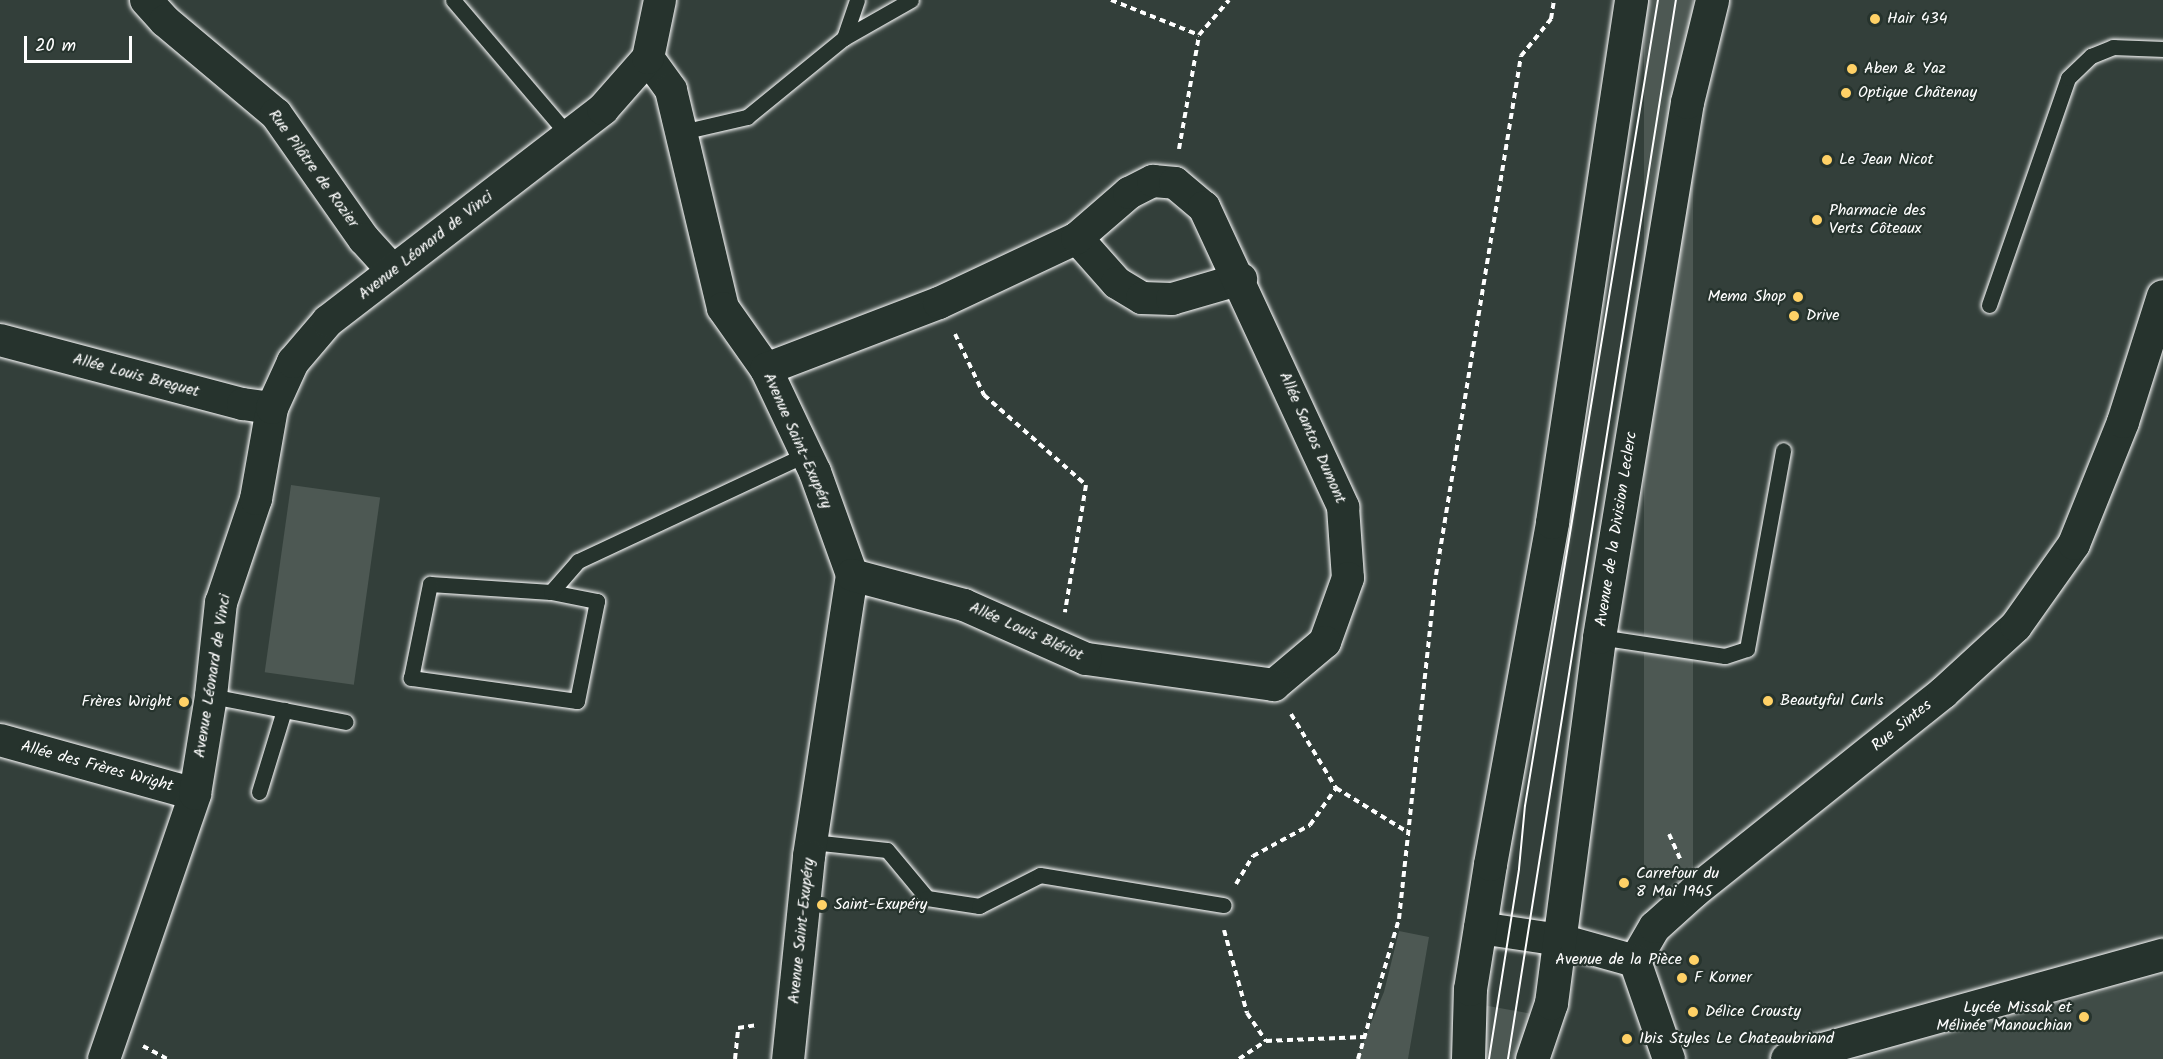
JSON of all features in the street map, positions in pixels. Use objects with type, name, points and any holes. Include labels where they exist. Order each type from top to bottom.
[{"type":"main road","points":[[1468,1059],[1470,989],[1552,522],[1631,0]]},
{"type":"main road","name":"Avenue de la Division Leclerc","points":[[1532,1059],[1551,1003],[1599,637],[1687,102],[1712,0]]},
{"type":"street","name":"Rue Pilâtre de Rozier","points":[[146,0],[165,21],[276,114],[364,239],[393,271]]},
{"type":"street","points":[[648,58],[660,0]]},
{"type":"street","name":"Avenue Léonard de Vinci","points":[[104,1059],[195,794],[211,696],[221,603],[256,499],[272,408],[293,362],[328,321],[603,109],[648,58]]},
{"type":"street","name":"Avenue Saint-Exupéry","points":[[648,58],[671,90],[723,308],[766,369],[806,454],[852,575],[812,842],[788,1059]]},
{"type":"street","points":[[766,369],[939,303],[1077,238],[1129,193],[1153,181],[1175,183]]},
{"type":"street","name":"Allée Santos Dumont","points":[[1175,183],[1204,207],[1241,279],[1343,507],[1348,578],[1325,642],[1274,685]]},
{"type":"street","points":[[1077,238],[1117,283],[1142,298],[1172,299],[1241,279]]},
{"type":"street","name":"Rue Sintes","points":[[1635,961],[1655,927],[1695,891],[1943,693],[2016,626],[2074,544],[2123,422],[2163,296]]},
{"type":"street","name":"Allée Louis Breguet","points":[[0,340],[243,404],[272,408]]},
{"type":"street","name":"Allée Louis Blériot","points":[[852,575],[964,604],[1086,659],[1274,685]]},
{"type":"street","name":"Allée des Frères Wright","points":[[0,740],[195,794]]},
{"type":"street","points":[[1480,928],[1560,940],[1635,961],[1669,1059]]},
{"type":"street","points":[[1788,1059],[2163,955]]},
{"type":"lane","points":[[453,0],[569,136]]},
{"type":"lane","points":[[844,38],[857,0]]},
{"type":"lane","points":[[682,132],[747,117],[844,38],[911,0]]},
{"type":"lane","points":[[1989,305],[2068,78],[2091,56],[2113,47],[2163,49]]},
{"type":"lane","points":[[1599,637],[1725,656],[1747,649],[1783,450]]},
{"type":"lane","points":[[551,592],[578,561],[806,454]]},
{"type":"lane","points":[[430,584],[551,592],[597,601],[577,701],[411,678],[430,584]]},
{"type":"lane","points":[[211,696],[346,722]]},
{"type":"lane","points":[[259,792],[284,710]]},
{"type":"lane","points":[[812,842],[887,850],[927,898],[979,906],[1040,875],[1224,905]]},
{"type":"path","points":[[1111,0],[1199,35]]},
{"type":"path","points":[[1175,183],[1183,112],[1199,35],[1229,0]]},
{"type":"path","points":[[1358,1059],[1396,936],[1436,575],[1521,56],[1551,19],[1554,0]]},
{"type":"path","points":[[939,303],[984,395],[1086,485],[1059,648]]},
{"type":"path","points":[[1274,685],[1336,788],[1406,831]]},
{"type":"path","points":[[1266,1041],[1247,1013],[1224,937],[1224,905],[1253,856],[1310,825],[1336,788]]},
{"type":"path","points":[[1239,1059],[1266,1041],[1364,1038]]},
{"type":"shaded area","points":[[1644,0],[1693,0],[1693,868],[1644,868]]},
{"type":"shaded area","points":[[291,485],[380,498],[354,685],[265,672]]},
{"type":"shaded area","points":[[1399,931],[1429,937],[1408,1059],[1356,1059],[1384,992]]},
{"type":"shaded area","name":"Lycée Missak et Mélinée Manouchian","points":[[2163,976],[2163,1059],[1846,1059]]},
{"type":"shaded area","points":[[1477,1004],[1533,1014],[1520,1059],[1476,1059]]},
{"type":"tram line","points":[[1489,1059],[1519,869],[1525,806],[1658,0]]},
{"type":"tram line","points":[[1508,1059],[1676,0]]},
{"type":"place","name":"Hair 434","points":[[1875,19]]},
{"type":"place","name":"Aben & Yaz","points":[[1852,69]]},
{"type":"place","name":"Optique Châtenay","points":[[1846,93]]},
{"type":"place","name":"Le Jean Nicot","points":[[1827,160]]},
{"type":"place","name":"Pharmacie des Verts Côteaux","points":[[1817,220]]},
{"type":"place","name":"Mema Shop","points":[[1798,297]]},
{"type":"place","name":"Drive","points":[[1794,316]]},
{"type":"place","name":"Beautyful Curls","points":[[1768,701]]},
{"type":"place","name":"Frères Wright","points":[[184,702]]},
{"type":"place","name":"Carrefour du 8 Mai 1945","points":[[1624,883]]},
{"type":"place","name":"Saint-Exupéry","points":[[822,905]]},
{"type":"place","name":"Avenue de la Pièce","points":[[1694,960]]},
{"type":"place","name":"F Korner","points":[[1682,978]]},
{"type":"place","name":"Délice Crousty","points":[[1693,1012]]},
{"type":"place","name":"Lycée Missak et Mélinée Manouchian","points":[[2084,1017]]},
{"type":"place","name":"Ibis Styles Le Chateaubriand","points":[[1627,1039]]}]
